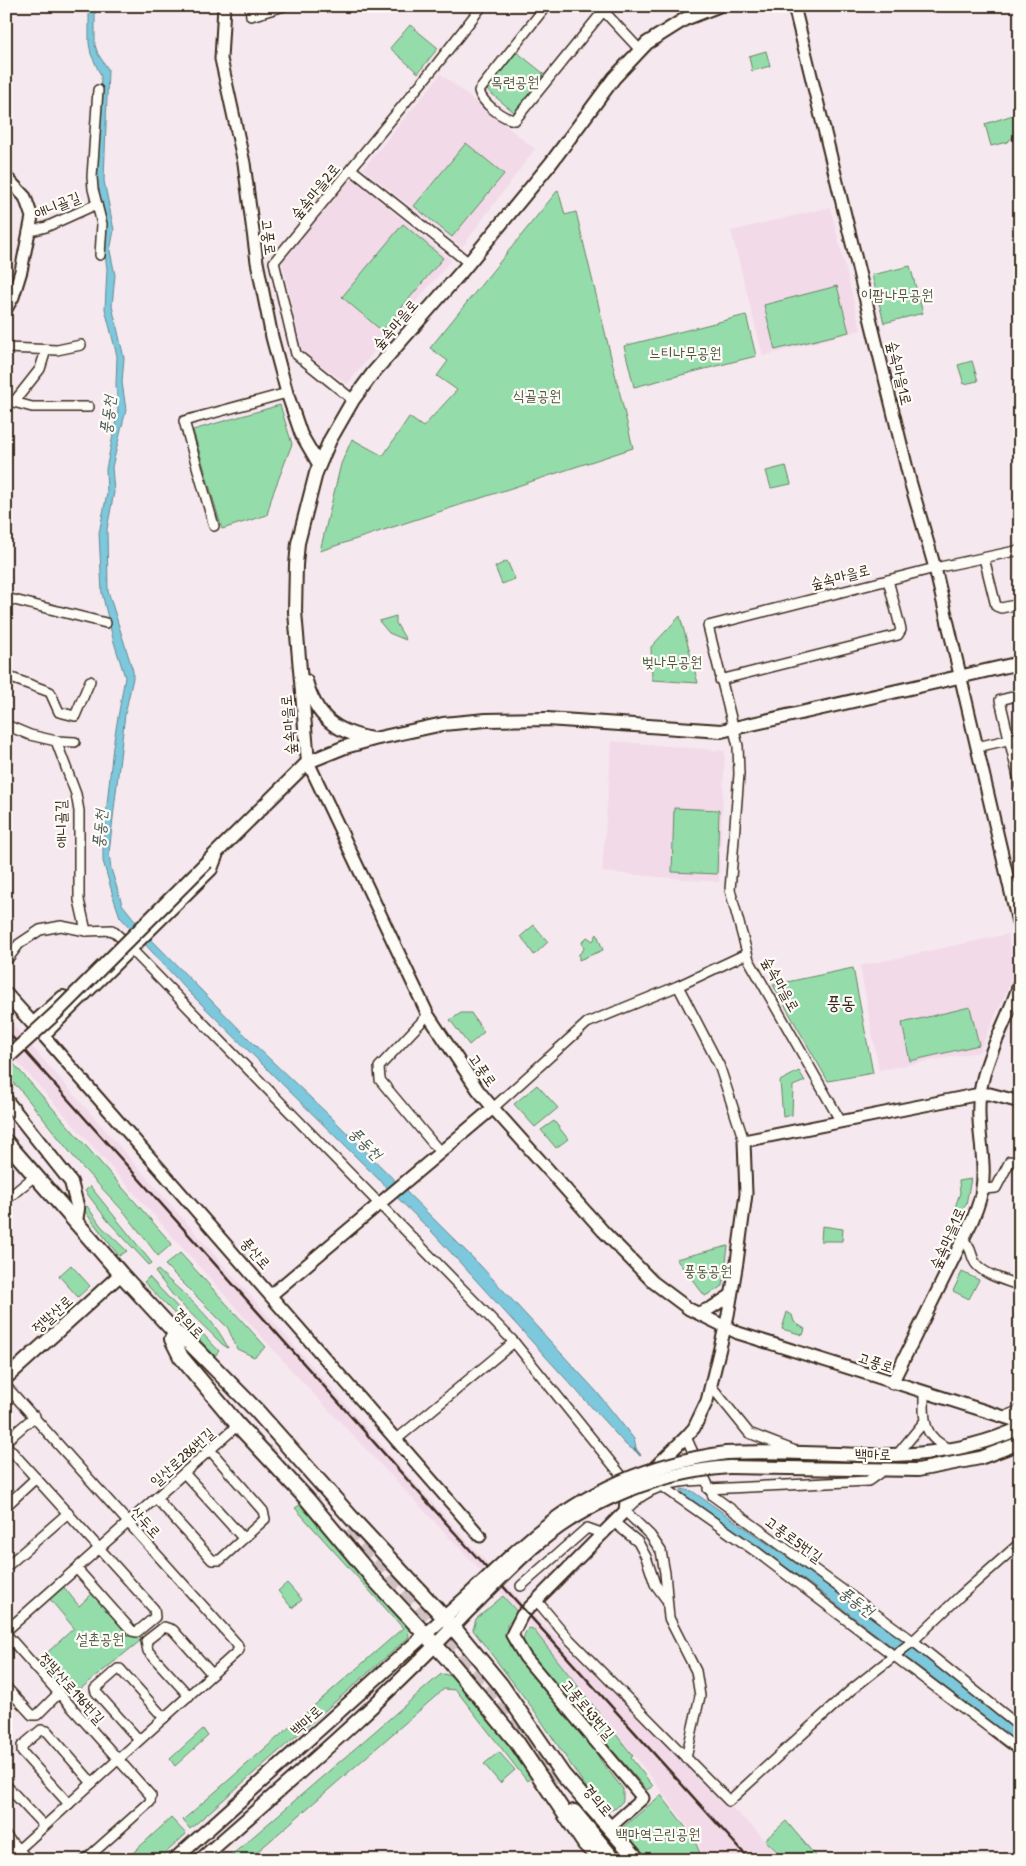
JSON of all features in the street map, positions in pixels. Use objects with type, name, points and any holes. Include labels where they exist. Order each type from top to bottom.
[{"type":"main road","name":"숲속마을로","points":[[308,762],[298,650],[296,565],[298,543],[319,465],[330,440],[353,400],[551,163],[614,78],[647,43],[685,19],[718,6]]},
{"type":"main road","points":[[298,650],[310,697],[326,720],[348,734],[374,739]]},
{"type":"main road","name":"숲속마을로","points":[[6,1059],[57,1012],[308,762],[345,747],[443,724],[494,720],[547,719],[705,730],[734,729],[1020,663]]},
{"type":"main road","points":[[43,1035],[148,923],[205,858],[218,852]]},
{"type":"main road","points":[[34,1023],[129,942]]},
{"type":"main road","name":"풍산로","points":[[6,994],[43,1035]]},
{"type":"main road","points":[[6,1100],[71,1182],[78,1210],[76,1220]]},
{"type":"main road","name":"경의로","points":[[6,1142],[76,1220],[118,1277]]},
{"type":"main road","name":"경의로","points":[[6,1153],[349,1528]]},
{"type":"main road","name":"정발산로","points":[[6,1378],[118,1277]]},
{"type":"main road","points":[[174,1336],[181,1357],[238,1425],[436,1646],[516,1742],[585,1844],[601,1860]]},
{"type":"main road","points":[[174,1336],[186,1339],[256,1410],[356,1523],[448,1622],[501,1686],[563,1775],[638,1860]]},
{"type":"main road","name":"백마로","points":[[463,1608],[524,1543],[578,1502],[640,1472],[673,1462],[726,1453],[796,1451],[896,1456],[951,1450],[1005,1435],[1020,1428]]},
{"type":"main road","name":"백마로","points":[[174,1860],[425,1634],[448,1622],[538,1543],[584,1512],[644,1485],[695,1471],[729,1467],[882,1471],[918,1470],[980,1458],[1017,1445]]},
{"type":"main road","name":"백마로","points":[[200,1860],[291,1780],[436,1646],[448,1622]]},
{"type":"main road","name":"경의로","points":[[614,1860],[573,1812],[559,1786],[628,1860]]},
{"type":"street","name":"고풍로","points":[[224,6],[221,59],[247,181],[256,262],[272,336],[288,393],[301,434],[319,465]]},
{"type":"street","points":[[250,6],[251,16],[284,6]]},
{"type":"street","name":"숲속마을2로","points":[[353,400],[296,354],[274,262],[482,6]]},
{"type":"street","points":[[546,6],[479,91],[481,97],[508,119],[515,120],[604,8],[640,50]]},
{"type":"street","name":"숲속마을1로","points":[[794,6],[910,482],[935,568],[976,747],[1015,887],[1020,931]]},
{"type":"street","points":[[98,90],[92,177],[102,224],[100,255]]},
{"type":"street","points":[[351,169],[469,263]]},
{"type":"street","name":"애니골길","points":[[6,177],[20,190],[30,206],[32,216],[21,271],[13,297],[6,309]]},
{"type":"street","name":"애니골길","points":[[28,232],[46,227],[97,204]]},
{"type":"street","points":[[6,348],[57,350],[80,344]]},
{"type":"street","points":[[46,350],[40,368],[10,401],[32,407],[89,408]]},
{"type":"street","points":[[214,526],[184,421],[288,393]]},
{"type":"street","points":[[888,580],[1020,550]]},
{"type":"street","points":[[984,558],[996,606],[1001,608],[1020,604]]},
{"type":"street","name":"숲속마을로","points":[[720,680],[898,635],[901,630],[888,580],[708,626],[720,680],[734,729],[739,774],[730,890],[746,954],[841,1122]]},
{"type":"street","points":[[6,598],[106,622]]},
{"type":"street","points":[[6,676],[50,692],[59,712],[75,716],[90,681]]},
{"type":"street","points":[[1019,782],[1000,700],[1020,695]]},
{"type":"street","points":[[6,725],[30,735],[56,741],[75,742]]},
{"type":"street","points":[[976,747],[1020,737]]},
{"type":"street","name":"애니골길","points":[[56,741],[76,794],[79,811],[79,900],[86,931]]},
{"type":"street","name":"고풍로","points":[[308,762],[428,1015],[493,1108],[608,1237],[653,1282],[698,1313],[738,1333],[924,1394],[1020,1422]]},
{"type":"street","points":[[6,961],[19,944],[40,930],[61,926],[86,931],[112,930],[129,942],[382,1202],[514,1342],[626,1476]]},
{"type":"street","points":[[271,1295],[493,1108],[587,1023],[678,986],[746,954]]},
{"type":"street","name":"숲속마을1로","points":[[892,1383],[972,1222],[982,1189],[978,1118],[983,1077],[1020,981]]},
{"type":"street","points":[[625,1510],[627,1492],[620,1492],[615,1485],[616,1478],[649,1472],[694,1428],[708,1401],[731,1295],[746,1194],[744,1141],[719,1064],[678,986]]},
{"type":"street","points":[[428,1015],[379,1066],[380,1080],[440,1152]]},
{"type":"street","name":"풍산로","points":[[43,1035],[480,1536]]},
{"type":"street","points":[[744,1141],[980,1094],[990,1094],[1020,1102]]},
{"type":"street","points":[[982,1189],[996,1188],[1010,1161],[1020,1164]]},
{"type":"street","points":[[6,1200],[31,1179]]},
{"type":"street","points":[[963,1240],[971,1247],[975,1263],[985,1272],[1020,1286]]},
{"type":"street","points":[[698,1313],[711,1308],[731,1295]]},
{"type":"street","points":[[397,1439],[514,1342]]},
{"type":"street","name":"산두로","points":[[6,1386],[237,1644],[239,1650],[7,1860]]},
{"type":"street","points":[[711,1386],[749,1434],[796,1451]]},
{"type":"street","points":[[924,1394],[924,1422],[934,1440],[951,1450]]},
{"type":"street","points":[[1003,1418],[1020,1410]]},
{"type":"street","points":[[34,1416],[6,1443],[154,1609],[155,1618],[137,1632],[132,1631],[77,1569]]},
{"type":"street","points":[[896,1456],[924,1422]]},
{"type":"street","name":"일산로286번길","points":[[6,1633],[238,1425]]},
{"type":"street","name":"고풍로5번길","points":[[686,1437],[712,1496],[912,1642],[1020,1727]]},
{"type":"street","points":[[156,1498],[212,1560],[220,1560],[264,1518],[263,1511],[210,1450]]},
{"type":"street","points":[[625,1510],[636,1499],[660,1486],[680,1481],[706,1485],[868,1481],[882,1471]]},
{"type":"street","points":[[649,1472],[652,1480],[758,1553],[896,1653],[1020,1751]]},
{"type":"street","points":[[184,1473],[243,1538]]},
{"type":"street","points":[[6,1506],[36,1478]]},
{"type":"street","points":[[625,1510],[650,1535],[661,1551],[666,1573],[667,1601],[673,1627],[696,1671],[700,1696],[686,1758]]},
{"type":"street","name":"고풍로43번길","points":[[609,1828],[643,1798],[517,1646],[512,1635],[522,1615],[604,1534],[625,1510]]},
{"type":"street","points":[[6,1567],[68,1513]]},
{"type":"street","points":[[614,1523],[638,1542],[646,1557],[655,1584],[667,1601]]},
{"type":"street","points":[[521,1586],[587,1528],[604,1534]]},
{"type":"street","points":[[537,1601],[569,1639],[729,1801],[896,1653],[912,1642],[1020,1543]]},
{"type":"street","points":[[189,1696],[148,1652],[146,1641],[164,1627],[173,1630],[212,1674]]},
{"type":"street","name":"정발산로196번길","points":[[6,1633],[118,1759]]},
{"type":"street","points":[[139,1740],[95,1689],[120,1669],[164,1718]]},
{"type":"street","points":[[6,1687],[32,1715],[37,1715],[59,1693]]},
{"type":"street","points":[[69,1804],[22,1752],[22,1746],[41,1730],[47,1731],[92,1783]]},
{"type":"street","points":[[84,1860],[150,1802],[151,1796],[118,1759]]},
{"type":"street","points":[[6,1784],[44,1826]]},
{"type":"street","points":[[6,1836],[28,1860]]},
{"type":"street","points":[[1015,1860],[1020,1856]]},
{"type":"shaded area","points":[[441,74],[535,149],[462,247],[363,169]]},
{"type":"shaded area","points":[[352,178],[451,260],[347,384],[302,351],[282,261]]},
{"type":"shaded area","points":[[830,207],[861,330],[763,356],[731,231]]},
{"type":"shaded area","points":[[612,741],[725,751],[719,882],[602,872]]},
{"type":"shaded area","points":[[1008,934],[1014,974],[979,1052],[879,1070],[860,966]]},
{"type":"shaded area","points":[[6,1017],[413,1481],[542,1623],[709,1787],[756,1830],[782,1860],[706,1860],[693,1834],[649,1774],[500,1591],[293,1372],[6,1049]]},
{"type":"green space","points":[[410,25],[438,48],[418,73],[390,48]]},
{"type":"green space","points":[[766,51],[770,66],[752,71],[749,56]]},
{"type":"green space","name":"목련공원","points":[[514,53],[518,53],[543,73],[543,77],[514,112],[487,90],[487,86]]},
{"type":"green space","points":[[1013,115],[1018,134],[1007,142],[991,146],[985,124]]},
{"type":"green space","points":[[466,143],[504,174],[452,237],[414,206]]},
{"type":"green space","name":"식골공원","points":[[558,190],[565,215],[576,212],[633,448],[320,551],[341,464],[352,439],[383,456],[409,417],[423,427],[457,390],[437,376],[448,361],[430,348]]},
{"type":"green space","points":[[403,224],[443,258],[382,331],[342,297]]},
{"type":"green space","name":"이팝나무공원","points":[[910,266],[923,313],[884,323],[872,275]]},
{"type":"green space","points":[[837,286],[849,332],[775,350],[764,305]]},
{"type":"green space","name":"느티나무공원","points":[[746,315],[756,356],[634,387],[624,346]]},
{"type":"green space","points":[[972,361],[978,381],[964,384],[958,365]]},
{"type":"green space","points":[[280,405],[292,444],[272,496],[267,515],[222,529],[193,430]]},
{"type":"green space","points":[[786,466],[791,484],[771,488],[766,471]]},
{"type":"green space","points":[[507,561],[515,579],[502,584],[495,567]]},
{"type":"green space","points":[[396,616],[396,623],[406,640],[389,633],[379,621]]},
{"type":"green space","name":"벚나무공원","points":[[680,616],[698,683],[652,680],[651,647]]},
{"type":"green space","points":[[674,808],[719,810],[717,874],[672,872]]},
{"type":"green space","points":[[534,925],[548,942],[534,955],[521,936]]},
{"type":"green space","points":[[597,934],[603,950],[579,960],[579,954],[584,949],[582,942],[587,937],[593,941]]},
{"type":"green space","points":[[853,968],[873,1073],[828,1081],[773,985]]},
{"type":"green space","points":[[970,1007],[979,1045],[910,1061],[902,1023]]},
{"type":"green space","points":[[461,1013],[471,1013],[484,1032],[469,1045],[450,1020]]},
{"type":"green space","points":[[13,1063],[172,1244],[158,1256],[125,1213],[81,1166],[18,1087],[6,1078]]},
{"type":"green space","points":[[799,1071],[805,1081],[793,1086],[792,1115],[783,1117],[780,1081]]},
{"type":"green space","points":[[537,1085],[558,1108],[535,1127],[514,1104]]},
{"type":"green space","points":[[554,1121],[568,1139],[556,1148],[541,1130]]},
{"type":"green space","points":[[971,1179],[966,1204],[960,1214],[954,1210],[960,1193],[959,1181]]},
{"type":"green space","points":[[90,1186],[152,1263],[149,1265],[108,1221],[85,1191]]},
{"type":"green space","points":[[87,1206],[101,1226],[127,1251],[119,1256],[83,1209]]},
{"type":"green space","points":[[822,1226],[843,1229],[842,1241],[821,1241]]},
{"type":"green space","name":"풍동공원","points":[[728,1246],[723,1286],[705,1296],[676,1259]]},
{"type":"green space","points":[[180,1253],[266,1347],[254,1357],[237,1349],[228,1328],[165,1265]]},
{"type":"green space","points":[[71,1265],[90,1286],[78,1297],[59,1276]]},
{"type":"green space","points":[[158,1270],[206,1316],[222,1336],[228,1348],[175,1298],[155,1272]]},
{"type":"green space","points":[[962,1272],[979,1280],[969,1299],[953,1291]]},
{"type":"green space","points":[[149,1277],[219,1351],[215,1356],[144,1282]]},
{"type":"green space","points":[[787,1312],[792,1315],[794,1322],[805,1329],[803,1335],[782,1329]]},
{"type":"green space","points":[[300,1505],[408,1624],[409,1637],[190,1829],[183,1820],[403,1628],[295,1508]]},
{"type":"green space","points":[[287,1583],[302,1600],[292,1608],[278,1591]]},
{"type":"green space","name":"설촌공원","points":[[63,1586],[79,1606],[95,1591],[140,1641],[69,1698],[37,1662],[74,1628],[49,1598]]},
{"type":"green space","points":[[503,1596],[518,1613],[507,1625],[507,1638],[510,1647],[587,1737],[601,1761],[623,1789],[623,1801],[616,1808],[608,1811],[596,1802],[534,1710],[473,1630],[476,1619]]},
{"type":"green space","points":[[529,1628],[533,1629],[633,1756],[631,1758],[653,1786],[647,1790],[530,1655],[524,1641],[524,1635]]},
{"type":"green space","points":[[440,1675],[451,1676],[505,1738],[532,1777],[527,1781],[456,1690],[444,1689],[248,1860],[226,1860]]},
{"type":"green space","points":[[203,1729],[208,1736],[175,1766],[170,1759]]},
{"type":"green space","points":[[499,1752],[515,1770],[500,1783],[484,1764]]},
{"type":"green space","name":"백마역근린공원","points":[[661,1795],[693,1837],[703,1860],[648,1860],[622,1828]]},
{"type":"green space","points":[[171,1818],[186,1834],[158,1860],[125,1860]]},
{"type":"green space","points":[[786,1821],[819,1860],[786,1860],[765,1840]]},
{"type":"water","points":[[89,6],[95,6],[95,45],[98,54],[108,69],[104,181],[114,230],[110,251],[115,275],[112,306],[124,358],[122,382],[126,410],[112,467],[114,492],[107,529],[108,591],[133,671],[125,714],[109,853],[111,869],[122,904],[145,933],[256,1046],[332,1118],[479,1264],[596,1391],[634,1439],[637,1452],[626,1445],[433,1233],[186,989],[120,917],[103,861],[103,844],[113,746],[125,677],[113,639],[102,593],[99,533],[107,494],[106,469],[118,411],[116,385],[117,356],[105,309],[107,269],[96,186],[101,76],[91,54],[89,43]]},
{"type":"water","points":[[681,1489],[692,1491],[890,1629],[1020,1731],[1020,1744],[810,1584],[686,1498]]},
{"type":"waterway","name":"풍동천","points":[[635,1449],[640,1455]]},
{"type":"tunnel","points":[[346,1531],[492,1694],[555,1787]]},
{"type":"railway","points":[[6,1030],[750,1860]]},
{"type":"district","name":"풍동","points":[[841,1002]]}]
